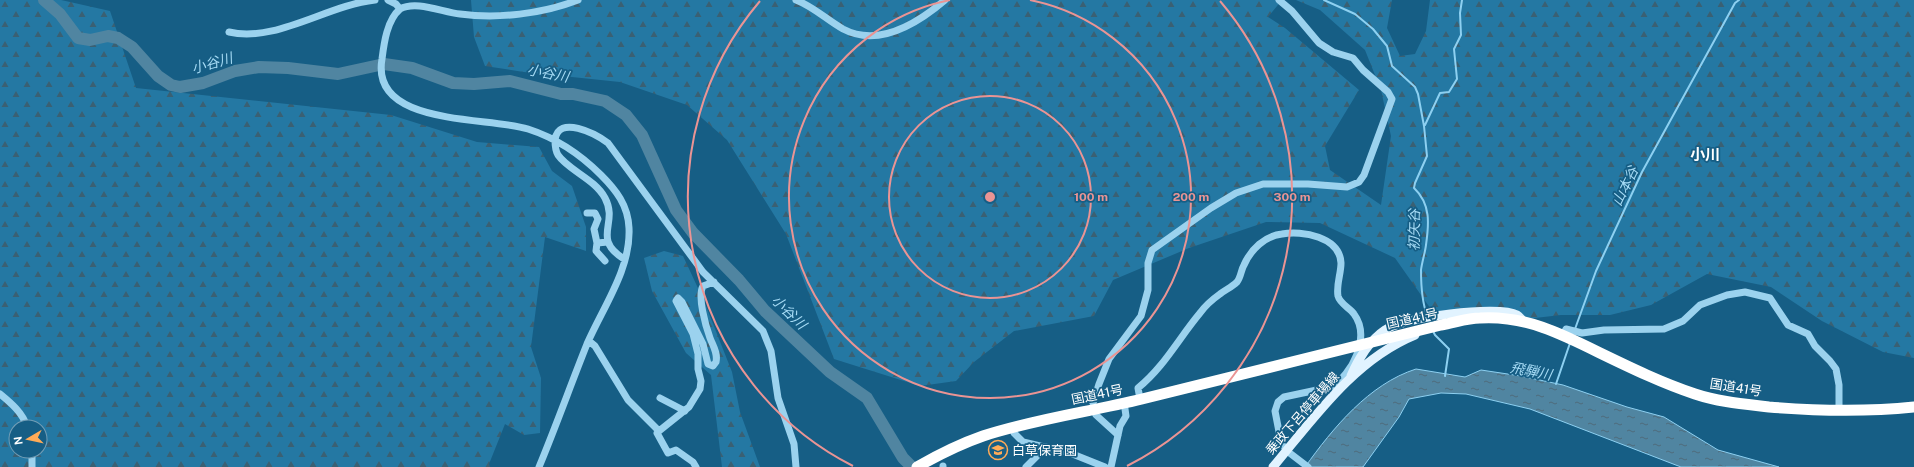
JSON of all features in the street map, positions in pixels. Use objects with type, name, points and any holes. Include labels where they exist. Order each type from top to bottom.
[{"type":"highway","name":"国道41号","points":[[917,467],[982,436],[1012,428],[1140,399],[1340,349],[1479,318],[1523,321],[1563,335],[1657,380],[1696,394],[1734,403],[1839,411],[1864,411],[1914,407]]},
{"type":"main road","points":[[1351,376],[1356,364],[1377,336],[1386,328],[1400,322],[1434,316],[1488,311],[1517,315],[1523,321]]},
{"type":"main road","points":[[1351,376],[1398,342],[1431,328]]},
{"type":"main road","name":"乗政下呂停車場線","points":[[1273,467],[1351,376]]},
{"type":"street","points":[[229,32],[252,35],[268,32],[349,4],[375,0]]},
{"type":"street","points":[[388,0],[396,4],[400,9]]},
{"type":"street","points":[[539,467],[589,341],[620,273],[627,251],[629,226],[624,203],[612,185],[568,147],[527,128],[502,123],[453,118],[406,105],[390,95],[385,89],[381,74],[381,60],[392,18],[400,9],[413,4],[424,5],[459,14],[508,15],[549,10],[578,0]]},
{"type":"street","points":[[796,0],[807,4],[845,30],[867,36],[892,33],[904,28],[935,9],[945,0]]},
{"type":"street","points":[[1093,403],[1109,359],[1140,316],[1148,290],[1148,263],[1152,250],[1236,193],[1263,184],[1308,184],[1347,187],[1359,182],[1364,175],[1392,99],[1388,92],[1363,70],[1353,58],[1333,52],[1319,43],[1292,12],[1278,0]]},
{"type":"street","points":[[624,259],[610,248],[608,242],[609,216],[605,198],[598,188],[558,155],[555,147],[556,134],[559,130],[566,127],[587,132],[599,136],[608,143],[618,154],[704,272],[762,331],[771,352],[778,398],[794,444],[796,467]]},
{"type":"street","points":[[587,213],[595,213],[598,219],[594,228],[597,243],[596,251],[605,262]]},
{"type":"street","points":[[1140,399],[1138,388],[1148,380],[1172,352],[1200,313],[1218,295],[1238,281],[1244,264],[1261,243],[1270,236],[1283,233],[1304,233],[1318,237],[1330,244],[1339,254],[1341,263],[1338,298],[1354,314],[1359,325],[1361,341],[1357,356],[1336,384],[1330,387],[1284,397],[1278,402],[1275,411],[1281,442],[1287,451],[1308,467]]},
{"type":"street","points":[[597,243],[608,242]]},
{"type":"street","points":[[696,467],[693,462],[676,450],[668,453],[657,433],[685,411],[698,394],[701,381],[698,369],[698,354],[693,334],[676,301],[678,298],[682,302],[703,344],[708,364],[713,366],[717,359],[716,351],[710,338],[700,296],[703,286],[714,282]]},
{"type":"street","points":[[1563,335],[1566,329],[1582,333],[1604,330],[1664,330],[1683,321],[1700,305],[1727,295],[1744,292],[1770,298],[1788,325],[1808,334],[1815,346],[1833,365],[1839,385],[1839,411]]},
{"type":"street","points":[[589,341],[595,346],[628,400],[659,431]]},
{"type":"street","points":[[0,394],[14,405],[23,419]]},
{"type":"street","points":[[660,398],[685,411]]},
{"type":"street","points":[[1111,467],[1120,426],[1126,416],[1124,402]]},
{"type":"street","points":[[1096,415],[1118,435]]},
{"type":"street","points":[[1012,428],[1014,433],[1023,442],[1070,453],[1105,467]]},
{"type":"street","points":[[1026,467],[1046,447]]},
{"type":"green space","points":[[0,0],[61,0],[110,11],[136,88],[391,115],[477,142],[539,147],[552,171],[572,186],[586,227],[586,251],[545,237],[531,347],[541,378],[540,433],[524,435],[505,424],[489,464],[490,467],[0,467]]},
{"type":"green space","points":[[471,0],[1282,0],[1268,17],[1285,28],[1359,90],[1325,146],[1330,170],[1381,205],[1391,136],[1381,90],[1365,50],[1320,10],[1296,0],[1392,0],[1387,28],[1400,56],[1415,54],[1426,31],[1430,0],[1914,0],[1914,358],[1883,352],[1822,321],[1771,287],[1707,274],[1651,305],[1610,315],[1561,315],[1526,319],[1440,322],[1395,258],[1320,223],[1266,222],[1189,248],[1113,280],[1094,316],[1014,331],[974,362],[956,381],[920,386],[834,359],[786,234],[727,140],[687,105],[620,82],[524,72],[485,66],[474,37]]},
{"type":"green space","points":[[664,251],[683,256],[704,301],[732,372],[740,412],[760,467],[722,467],[711,375],[686,353],[652,291],[644,258]]},
{"type":"water","points":[[1416,369],[1465,377],[1481,370],[1521,376],[1563,385],[1627,407],[1664,417],[1718,450],[1779,467],[1681,467],[1530,409],[1466,394],[1441,393],[1409,399],[1399,417],[1363,467],[1305,467],[1328,437],[1353,409],[1383,385]]},
{"type":"waterway","name":"小谷川","points":[[44,0],[60,14],[78,38],[90,40],[108,36],[118,38],[132,47],[158,76],[171,85],[180,87],[203,83],[235,71],[259,67],[288,68],[338,74],[384,64],[412,68],[453,83],[474,84],[510,81],[561,94],[573,94],[605,101],[626,115],[642,135],[676,210],[693,233],[739,280],[765,311],[830,372],[867,398],[903,458],[912,467]]},
{"type":"waterway","name":"初矢谷","points":[[1324,0],[1355,14],[1373,29],[1387,46],[1392,66],[1415,87],[1418,94],[1424,126],[1427,156],[1414,188],[1420,194],[1428,215],[1426,248],[1421,270],[1423,299],[1427,315]]},
{"type":"waterway","name":"初矢谷","points":[[1425,125],[1440,93],[1449,92],[1457,79],[1454,49],[1461,35],[1460,13],[1462,0]]},
{"type":"waterway","name":"山本谷","points":[[1575,329],[1596,271],[1642,172],[1735,3],[1739,0]]},
{"type":"waterway","name":"初矢谷","points":[[1433,331],[1449,349],[1445,376]]},
{"type":"waterway","name":"山本谷","points":[[1556,384],[1570,343]]},
{"type":"place","name":"白草保育園","points":[[998,450]]},
{"type":"district","name":"小川","points":[[1705,155]]},
{"type":"water label","name":"飛騨川","points":[[1531,371]]}]
